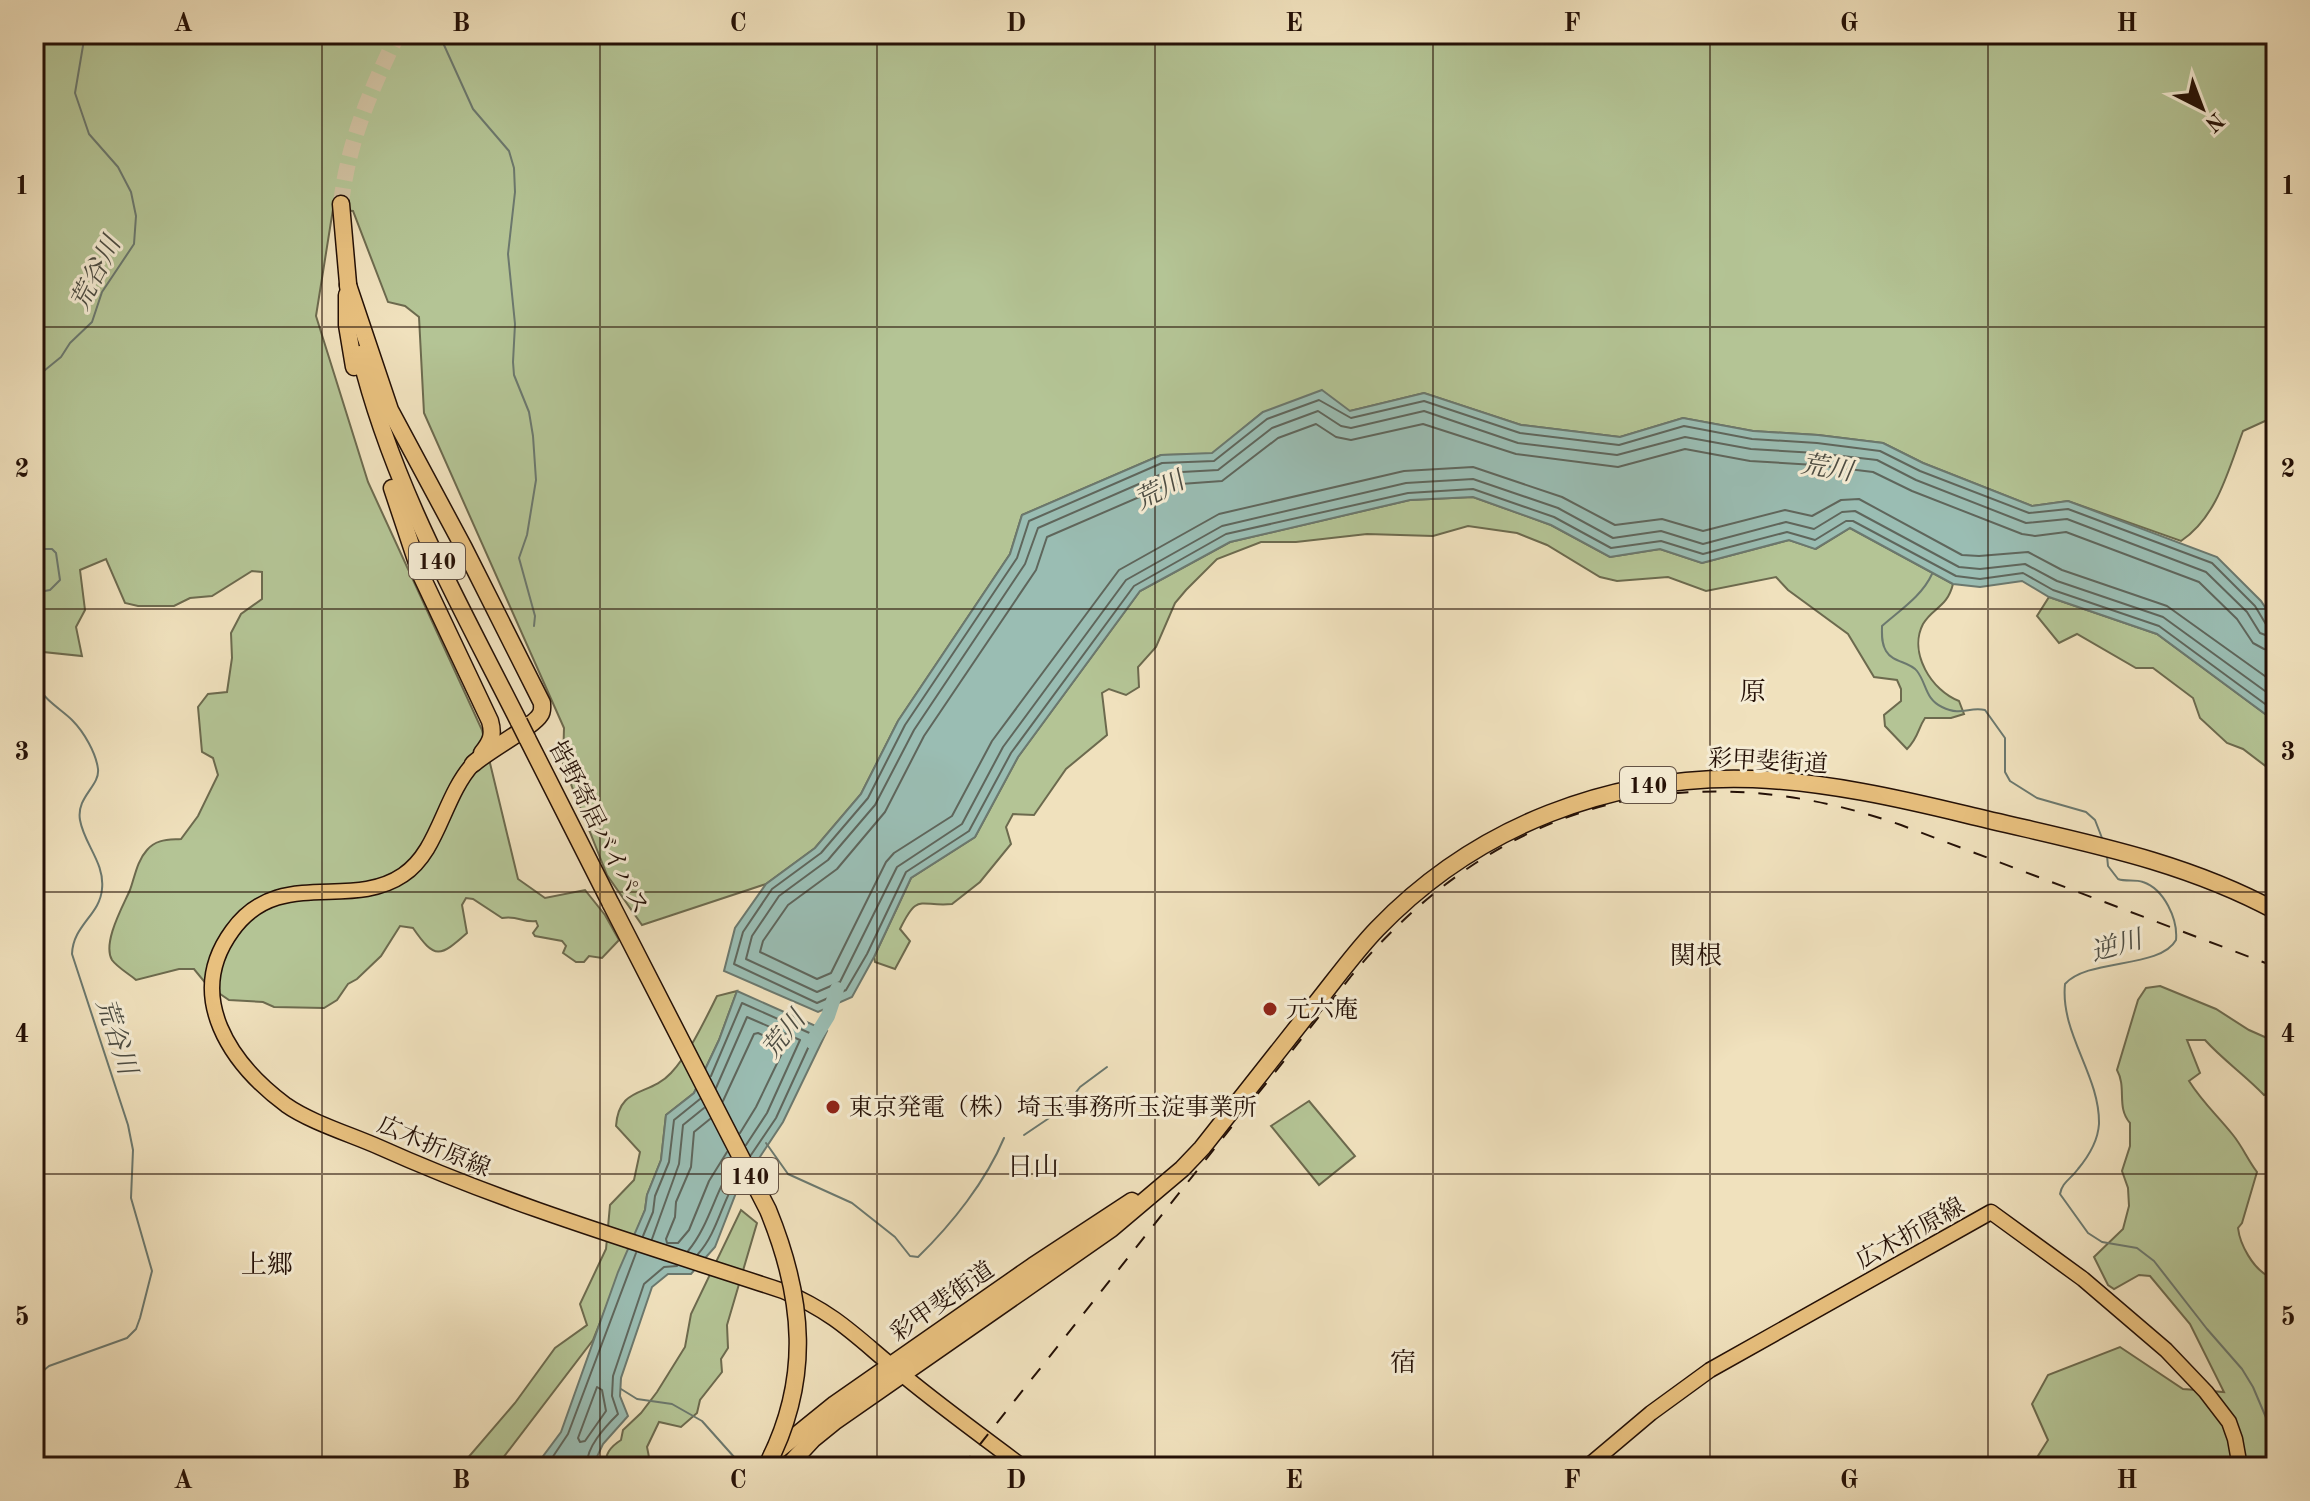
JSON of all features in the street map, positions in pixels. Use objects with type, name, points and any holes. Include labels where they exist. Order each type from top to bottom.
[{"type":"highway","name":"皆野寄居バイパス","points":[[341,204],[357,343],[391,459],[424,536],[768,1210],[787,1262],[797,1310],[796,1364],[790,1404],[766,1467]]},
{"type":"highway","points":[[348,285],[390,410],[542,703],[542,712],[535,721],[473,764]]},
{"type":"highway","points":[[348,285],[347,325],[354,366],[375,437],[421,575],[492,729],[491,742],[473,764]]},
{"type":"highway","name":"彩甲斐街道","points":[[787,1467],[813,1439],[896,1370],[1099,1221],[1161,1185],[1202,1148],[1376,930],[1414,894],[1458,861],[1496,837],[1554,810],[1609,793],[1650,785],[1718,779],[1786,782],[1843,789],[2146,857],[2190,871],[2276,911]]},
{"type":"highway","name":"彩甲斐街道","points":[[759,1467],[813,1419],[896,1370]]},
{"type":"main road","name":"広木折原線","points":[[473,764],[450,795],[423,855],[407,873],[395,881],[371,889],[304,891],[278,897],[261,905],[239,922],[217,960],[212,984],[213,1007],[222,1034],[236,1058],[276,1097],[299,1113],[471,1187],[783,1291],[820,1308],[1023,1467]]},
{"type":"main road","name":"広木折原線","points":[[1587,1467],[1651,1413],[1710,1370],[1991,1212],[2083,1279],[2166,1350],[2229,1422],[2240,1467]]},
{"type":"green space","points":[[34,34],[2276,34],[2276,416],[2243,431],[2220,492],[2204,519],[2181,541],[2068,501],[2032,506],[1923,463],[1883,443],[1753,431],[1683,418],[1620,437],[1521,425],[1424,393],[1350,411],[1263,412],[1212,454],[1161,455],[1022,515],[1010,554],[898,721],[861,794],[815,848],[766,884],[642,925],[607,875],[563,764],[564,728],[424,413],[419,317],[405,306],[388,302],[353,211],[333,209],[316,316],[368,482],[482,730],[518,879],[545,898],[585,890],[605,915],[619,940],[602,958],[589,956],[584,962],[576,962],[563,953],[566,946],[562,941],[535,936],[536,921],[502,918],[473,899],[466,898],[462,905],[467,933],[458,941],[438,952],[427,946],[413,928],[400,926],[381,956],[348,984],[337,1000],[324,1008],[274,1007],[263,1002],[229,1000],[207,985],[194,969],[179,969],[136,980],[112,960],[110,944],[144,854],[158,842],[181,839],[198,816],[218,775],[213,758],[202,752],[198,707],[208,694],[227,692],[232,658],[231,633],[241,614],[262,599],[262,572],[252,571],[212,596],[190,598],[174,606],[138,606],[125,603],[106,559],[80,570],[85,610],[76,627],[82,656],[34,651]]},
{"type":"green space","points":[[1473,497],[1551,525],[1610,557],[1660,549],[1702,563],[1789,540],[1816,549],[1850,528],[1953,584],[1944,603],[1923,624],[1918,647],[1925,670],[1940,689],[1959,701],[1964,714],[1951,718],[1925,718],[1907,749],[1885,726],[1884,715],[1901,701],[1897,680],[1874,677],[1848,634],[1788,590],[1776,577],[1706,591],[1668,577],[1617,581],[1600,577],[1547,545],[1517,533],[1468,526],[1433,536],[1367,534],[1296,542],[1261,542],[1217,559],[1175,603],[1156,647],[1138,667],[1139,687],[1126,695],[1109,689],[1102,693],[1107,735],[1066,769],[1034,815],[1013,814],[1006,827],[1011,844],[980,882],[952,904],[926,903],[916,906],[900,929],[910,941],[895,969],[875,962],[874,957],[911,878],[975,837],[1018,757],[1140,591],[1230,542],[1410,500]]},
{"type":"green space","points":[[2049,597],[2157,634],[2276,722],[2276,774],[2243,749],[2227,743],[2200,718],[2193,698],[2153,668],[2136,668],[2077,634],[2059,643],[2037,616]]},
{"type":"green space","points":[[2160,986],[2216,1009],[2249,1030],[2276,1042],[2276,1091],[2264,1095],[2205,1040],[2187,1040],[2200,1073],[2189,1081],[2236,1139],[2257,1172],[2238,1228],[2244,1249],[2257,1268],[2268,1276],[2276,1273],[2276,1467],[2031,1467],[2048,1440],[2032,1404],[2048,1375],[2120,1347],[2183,1389],[2224,1392],[2190,1324],[2150,1276],[2139,1275],[2114,1289],[2108,1285],[2094,1257],[2123,1229],[2129,1206],[2128,1188],[2122,1171],[2130,1146],[2130,1123],[2123,1110],[2117,1070],[2138,1000],[2146,988]]},
{"type":"green space","points":[[737,991],[719,1040],[694,1093],[666,1115],[661,1160],[647,1195],[645,1210],[593,1340],[496,1467],[460,1467],[515,1403],[555,1348],[587,1325],[580,1304],[606,1249],[610,1205],[634,1180],[640,1152],[616,1126],[623,1104],[671,1073],[702,1026],[717,996]]},
{"type":"green space","points":[[1309,1101],[1355,1156],[1319,1185],[1271,1126]]},
{"type":"green space","points":[[741,1210],[757,1223],[727,1325],[728,1348],[721,1359],[722,1372],[700,1400],[697,1413],[681,1427],[659,1422],[647,1447],[649,1457],[645,1462],[630,1468],[605,1467],[607,1455],[621,1440],[623,1430],[657,1392],[685,1347],[691,1314]]},
{"type":"water","points":[[1322,390],[1350,411],[1424,393],[1521,425],[1620,437],[1683,418],[1753,431],[1883,443],[1923,463],[2032,506],[2068,501],[2217,557],[2261,601],[2276,624],[2276,722],[2157,634],[2049,597],[2022,581],[1980,587],[1953,584],[1850,528],[1815,549],[1789,540],[1702,563],[1660,549],[1610,557],[1551,525],[1473,497],[1410,500],[1230,542],[1140,591],[1018,757],[975,837],[911,878],[852,997],[818,1012],[724,971],[735,928],[766,884],[815,848],[861,794],[898,721],[1010,554],[1022,515],[1161,455],[1212,453],[1263,412]]},
{"type":"water","points":[[737,991],[827,1031],[783,1122],[736,1193],[715,1247],[691,1274],[668,1274],[652,1287],[621,1378],[620,1396],[628,1416],[603,1444],[595,1467],[535,1467],[561,1432],[618,1272],[645,1210],[647,1195],[661,1160],[666,1115],[694,1093],[719,1040]]},
{"type":"waterway","name":"荒谷川","points":[[34,379],[61,357],[70,343],[92,322],[102,292],[134,244],[136,216],[131,192],[118,167],[89,134],[75,93],[85,34]]},
{"type":"waterway","points":[[439,34],[473,109],[509,151],[514,168],[515,192],[508,254],[515,324],[513,362],[514,375],[529,412],[536,480],[527,535],[519,558],[535,616],[534,626]]},
{"type":"waterway","name":"荒谷川","points":[[34,549],[52,549],[56,553],[60,580],[50,590],[34,593]]},
{"type":"waterway","name":"逆川","points":[[1932,574],[1917,596],[1882,626],[1886,651],[1917,671],[1936,704],[1955,711],[1985,710],[2005,738],[2005,772],[2010,781],[2037,798],[2086,812],[2095,820],[2102,838]]},
{"type":"waterway","name":"荒谷川","points":[[34,639],[40,655],[38,686],[44,696],[81,730],[97,763],[98,775],[81,805],[80,820],[100,871],[102,889],[97,906],[77,935],[72,954],[128,1125],[133,1150],[131,1198],[152,1271],[136,1329],[127,1338],[49,1366],[38,1382],[34,1414]]},
{"type":"waterway","name":"逆川","points":[[2107,856],[2108,866],[2118,879],[2143,882],[2163,898],[2175,923],[2176,940],[2168,949],[2155,955],[2090,970],[2065,984],[2068,1020],[2093,1088],[2099,1124],[2089,1154],[2065,1183],[2060,1194],[2088,1233],[2102,1242],[2137,1248],[2154,1261],[2242,1369],[2276,1441]]},
{"type":"waterway","name":"荒川","points":[[812,1042],[828,1016],[837,989]]},
{"type":"waterway","points":[[1024,1135],[1064,1108],[1080,1087],[1107,1067]]},
{"type":"waterway","points":[[766,1143],[788,1174],[852,1203],[895,1237],[910,1256],[918,1257],[967,1201],[988,1170],[1004,1138]]},
{"type":"waterway","points":[[621,1389],[637,1399],[672,1404],[702,1421],[743,1467]]},
{"type":"tunnel","points":[[341,204],[349,159],[362,116],[398,34]]},
{"type":"railway","points":[[962,1467],[1352,975],[1408,916],[1469,868],[1533,831],[1601,807],[1671,794],[1745,792],[1822,803],[1901,825],[2276,967]]},
{"type":"place","name":"元六庵","points":[[1270,1009]]},
{"type":"place","name":"東京発電（株）埼玉事務所玉淀事業所","points":[[833,1107]]},
{"type":"district","name":"原","points":[[1753,691]]},
{"type":"district","name":"関根","points":[[1696,955]]},
{"type":"district","name":"日山","points":[[1033,1166]]},
{"type":"district","name":"上郷","points":[[267,1264]]},
{"type":"district","name":"宿","points":[[1403,1362]]}]
